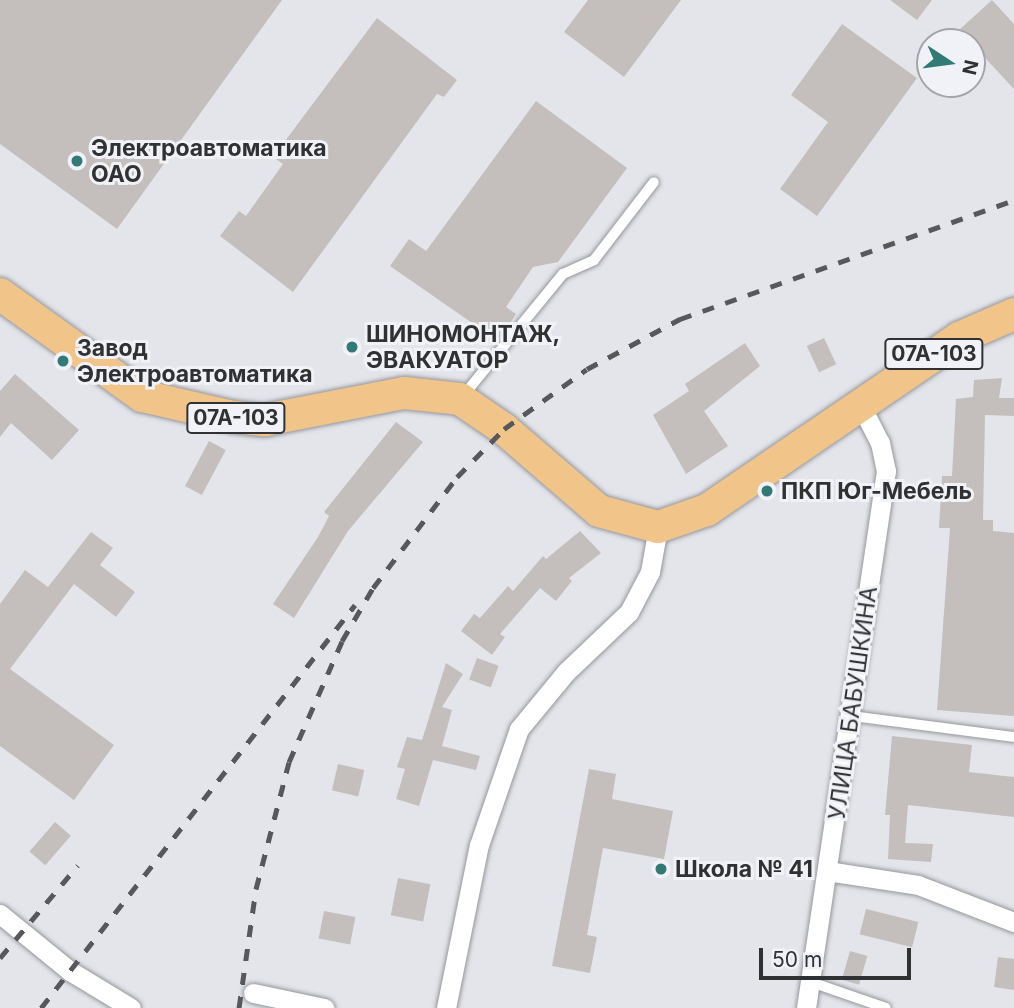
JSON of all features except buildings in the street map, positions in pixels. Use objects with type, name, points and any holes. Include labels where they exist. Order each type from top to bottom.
[{"type":"main road","name":"07А-103","points":[[0,294],[142,396],[234,417],[265,420],[404,393],[460,399],[504,429],[599,511],[657,527],[707,510],[859,402],[959,338],[1014,314]]},
{"type":"street","name":"УЛИЦА БАБУШКИНА","points":[[806,1008],[852,716],[886,471],[880,443],[859,402]]},
{"type":"street","points":[[446,1008],[479,845],[519,729],[566,671],[629,612],[650,572],[657,527]]},
{"type":"street","points":[[827,870],[918,885],[1014,922]]},
{"type":"street","points":[[0,914],[70,971],[131,1008]]},
{"type":"street","points":[[253,993],[324,1008]]},
{"type":"lane","points":[[460,399],[563,274],[594,260],[654,182]]},
{"type":"lane","points":[[852,716],[1014,737]]},
{"type":"lane","points":[[811,982],[886,1008]]},
{"type":"railway","points":[[239,1008],[256,889],[289,762],[342,641],[373,588],[457,477],[504,429],[587,369],[680,319],[1014,200]]},
{"type":"railway","points":[[41,1008],[355,605]]},
{"type":"railway","points":[[0,958],[78,865]]},
{"type":"place","name":"Электроавтоматика ОАО","points":[[77,161]]},
{"type":"place","name":"ШИНОМОНТАЖ, ЭВАКУАТОР","points":[[352,347]]},
{"type":"place","name":"Завод Электроавтоматика","points":[[63,361]]},
{"type":"place","name":"ПКП Юг-Мебель","points":[[767,491]]},
{"type":"place","name":"Школа № 41","points":[[661,869]]}]
